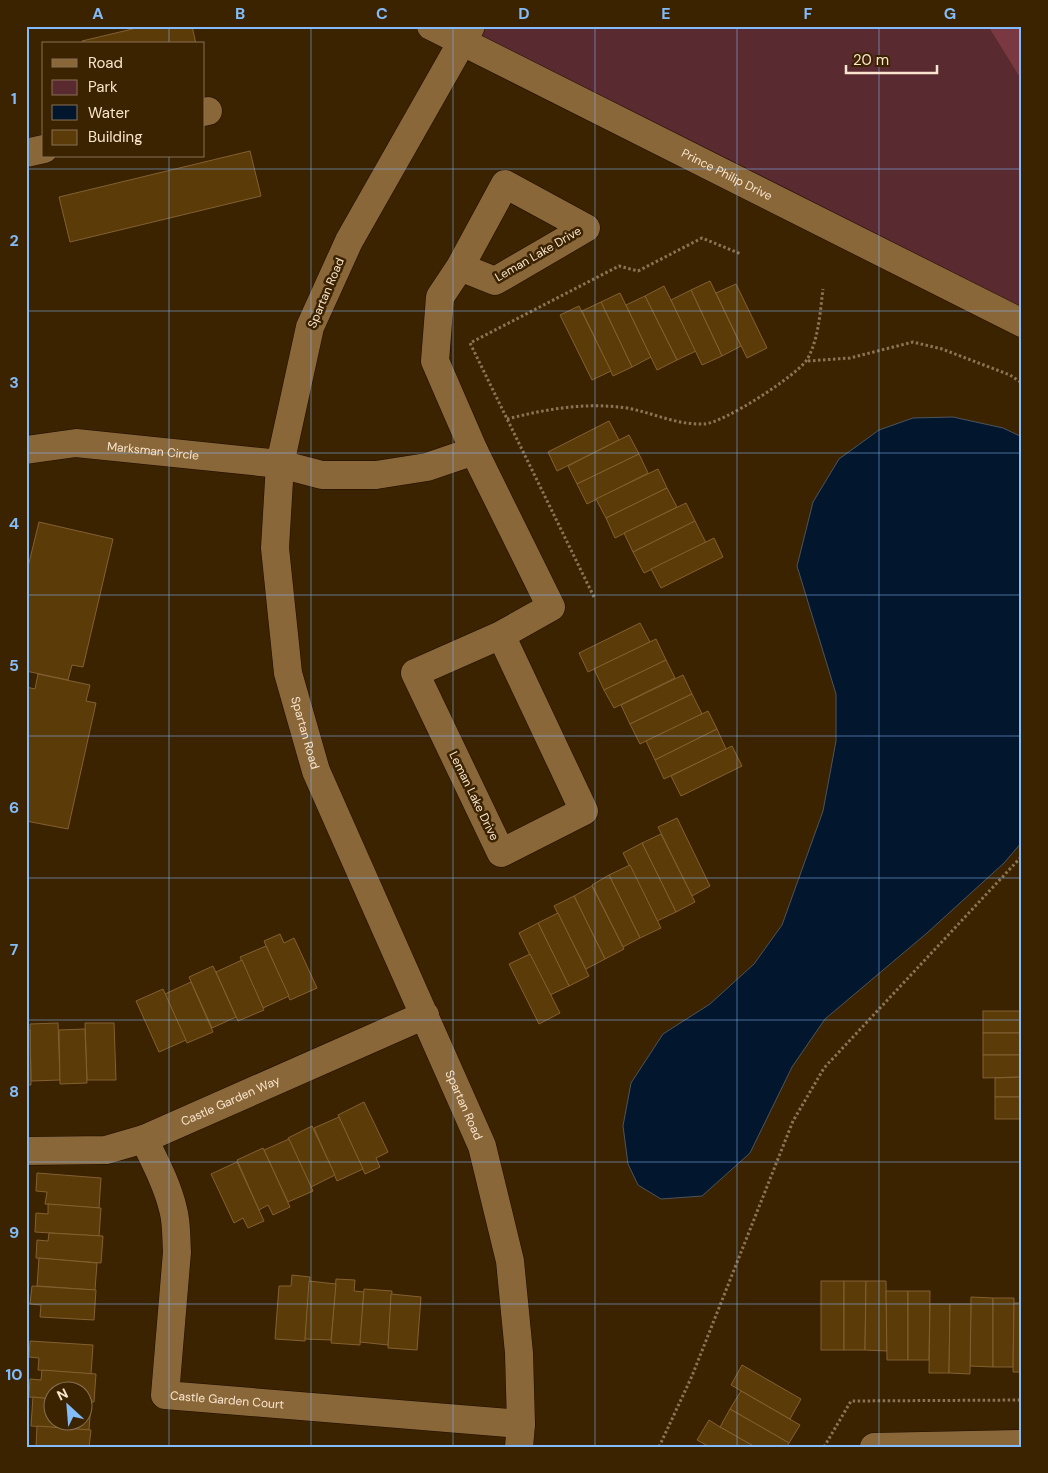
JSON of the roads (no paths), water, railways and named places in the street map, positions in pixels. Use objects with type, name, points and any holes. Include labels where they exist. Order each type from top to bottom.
[{"type":"street","name":"Prince Philip Drive","points":[[431,26],[467,34],[1022,323]]},
{"type":"street","name":"Spartan Road","points":[[467,34],[349,241],[310,327],[280,464],[275,548],[288,673],[316,771],[426,1015],[482,1146],[510,1261],[519,1352],[520,1436]]},
{"type":"street","points":[[26,153],[42,149]]},
{"type":"street","name":"Leman Lake Drive","points":[[460,268],[440,297],[435,362],[474,451],[551,607],[500,635],[415,673],[501,852],[584,811],[500,635]]},
{"type":"street","name":"Marksman Circle","points":[[26,450],[76,443],[280,464]]},
{"type":"street","points":[[280,464],[322,475],[376,475],[426,467],[474,451]]},
{"type":"street","name":"Castle Garden Way","points":[[26,1151],[106,1150],[144,1139],[426,1015]]},
{"type":"street","name":"Castle Garden Court","points":[[144,1139],[163,1177],[174,1210],[176,1229],[177,1252],[165,1395],[520,1436]]},
{"type":"street","points":[[874,1447],[1022,1444]]},
{"type":"water","points":[[953,417],[1003,428],[1022,437],[1022,842],[1004,863],[927,933],[825,1019],[792,1067],[750,1153],[702,1196],[661,1199],[638,1185],[628,1164],[623,1126],[631,1083],[663,1034],[710,1004],[754,964],[782,925],[823,811],[836,741],[836,694],[797,566],[813,502],[839,459],[879,430],[913,418]]}]
